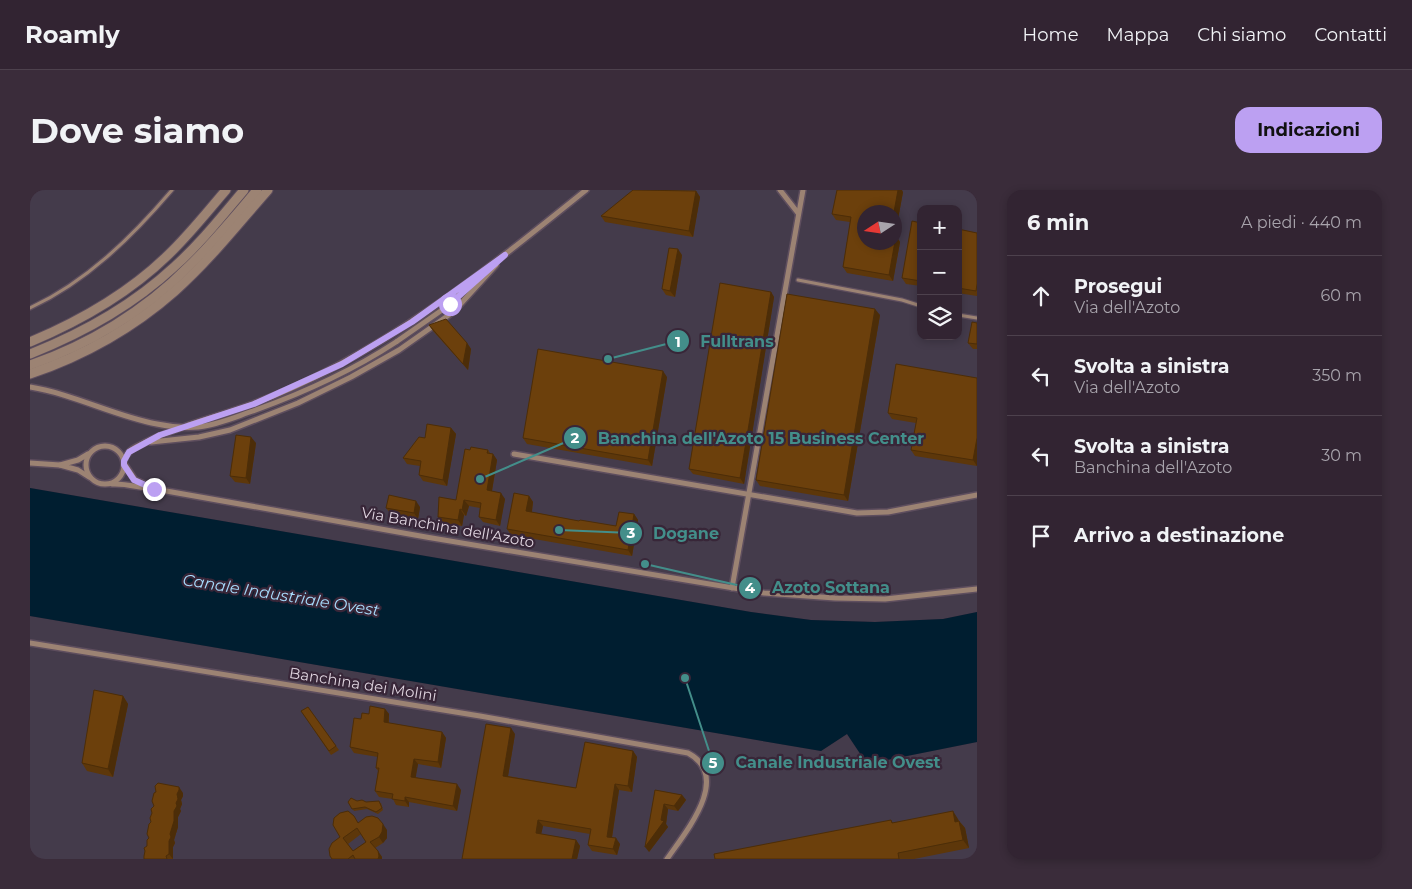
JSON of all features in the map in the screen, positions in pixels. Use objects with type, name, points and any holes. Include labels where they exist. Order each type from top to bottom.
[{"type":"street","points":[[30,342],[82,318],[146,275],[168,255],[226,190]]},
{"type":"street","points":[[30,354],[84,331],[118,311],[138,296],[188,253],[244,190]]},
{"type":"street","points":[[30,365],[92,338],[144,304],[188,268],[257,190]]},
{"type":"street","points":[[30,374],[86,351],[156,307],[208,259],[268,190]]},
{"type":"street","points":[[30,387],[69,396],[150,423],[178,428],[199,427],[241,415],[307,389],[349,369],[396,342],[442,310],[505,255],[586,190]]},
{"type":"street","points":[[780,190],[798,213]]},
{"type":"street","points":[[732,588],[803,190]]},
{"type":"street","points":[[30,463],[60,465],[78,470],[96,483],[108,485],[119,479],[123,474],[124,463],[129,452],[160,435],[263,400],[342,364],[412,322],[505,255]]},
{"type":"street","points":[[145,443],[230,430],[291,406],[351,377],[399,350],[455,310],[505,255]]},
{"type":"street","points":[[60,465],[78,460],[98,447],[111,447],[117,450],[134,480],[154,489]]},
{"type":"street","points":[[91,479],[88,474],[86,461],[93,451]]},
{"type":"street","points":[[514,454],[867,514],[888,512],[977,495]]},
{"type":"street","name":"Via Banchina dell'Azoto","points":[[108,485],[123,484],[154,489],[764,593],[826,598],[877,599],[977,589]]},
{"type":"street","name":"Banchina dei Molini","points":[[30,643],[480,716],[691,754],[699,762],[704,772],[706,787],[704,799],[699,811],[667,859]]},
{"type":"lane","points":[[30,308],[70,286],[113,251],[145,222],[172,190]]},
{"type":"lane","points":[[798,280],[902,300],[917,305]]},
{"type":"lane","points":[[962,316],[977,318]]},
{"type":"shaded area","points":[[30,190],[977,190],[977,612],[943,619],[875,622],[811,620],[751,612],[30,488]]},
{"type":"shaded area","points":[[30,616],[821,751],[847,734],[867,764],[977,742],[977,859],[30,859]]},
{"type":"water","name":"Canale Industriale Ovest","points":[[30,488],[751,612],[811,620],[875,622],[943,619],[977,612],[977,742],[867,764],[847,734],[821,751],[30,616]]},
{"type":"building","points":[[633,190],[696,191],[689,231],[601,216]]},
{"type":"building","points":[[837,190],[898,190],[895,205],[857,205],[857,250],[893,250],[889,275],[843,267],[851,217],[832,214]]},
{"type":"building","points":[[912,221],[917,222],[917,280],[902,278]]},
{"type":"building","points":[[962,230],[977,233],[976,291],[962,289]]},
{"type":"building","points":[[669,248],[678,249],[670,291],[662,289]]},
{"type":"building","points":[[720,283],[771,292],[740,478],[689,469]]},
{"type":"building","points":[[787,294],[875,309],[844,495],[756,480]]},
{"type":"building","points":[[446,319],[467,343],[463,364],[429,325]]},
{"type":"building","points":[[972,322],[977,323],[977,344],[968,343]]},
{"type":"building","points":[[538,349],[663,371],[648,460],[523,438]]},
{"type":"building","points":[[896,364],[977,378],[977,438],[973,460],[911,450],[917,418],[888,413]]},
{"type":"building","points":[[427,424],[451,428],[443,480],[419,475],[421,461],[403,458],[419,437],[425,438]]},
{"type":"building","points":[[236,435],[251,437],[246,478],[230,476]]},
{"type":"building","points":[[471,447],[488,450],[487,453],[493,454],[487,490],[501,493],[496,520],[479,517],[481,503],[464,500],[458,520],[438,517],[439,497],[456,500],[465,449],[470,450]]},
{"type":"building","points":[[514,493],[529,496],[526,511],[579,521],[616,526],[619,512],[634,514],[628,550],[507,529]]},
{"type":"building","points":[[389,495],[416,501],[414,513],[386,508]]},
{"type":"building","points":[[94,690],[123,696],[108,769],[82,763]]},
{"type":"building","points":[[370,706],[385,709],[384,722],[442,732],[438,762],[414,759],[411,777],[457,784],[453,806],[405,797],[405,801],[392,799],[393,794],[375,791],[379,768],[376,768],[378,753],[350,747],[354,718],[361,719],[362,713],[369,714]]},
{"type":"building","points":[[308,707],[336,746],[329,751],[301,711]]},
{"type":"building","points":[[486,724],[511,728],[503,776],[576,788],[585,742],[633,751],[628,786],[615,784],[607,837],[616,838],[613,849],[588,845],[591,829],[538,820],[536,833],[576,840],[572,859],[462,859]]},
{"type":"building","points":[[158,783],[179,787],[177,806],[174,811],[174,821],[170,834],[169,854],[166,856],[167,859],[144,859],[144,848],[147,846],[149,838],[147,834],[151,822],[151,809],[154,806],[152,801],[156,792],[155,786]]},
{"type":"building","points":[[655,790],[682,795],[674,806],[664,804],[661,820],[664,821],[645,847]]},
{"type":"building","points":[[351,798],[366,802],[379,801],[382,808],[376,812],[365,807],[352,809],[348,802]]},
{"type":"building","points":[[348,811],[358,823],[366,817],[372,816],[378,818],[383,824],[379,837],[370,842],[378,851],[378,859],[355,859],[353,855],[348,859],[332,859],[329,849],[332,843],[340,837],[333,825],[334,818],[340,813]],"holes":[[[357,828],[366,842],[353,851],[343,838]]]},
{"type":"building","points":[[953,811],[955,822],[959,821],[963,840],[898,853],[899,859],[715,859],[714,854],[891,820],[892,823]]},
{"type":"place","name":"Fulltrans","points":[[608,359]]},
{"type":"place","name":"Banchina dell'Azoto 15 Business Center","points":[[480,479]]},
{"type":"place","name":"Dogane","points":[[559,530]]},
{"type":"place","name":"Azoto Sottana","points":[[645,564]]},
{"type":"place","name":"Canale Industriale Ovest","points":[[685,678]]},
{"type":"route","points":[[154,489],[134,480],[124,465],[126,457],[134,448],[160,435],[254,404],[342,364],[437,306],[505,255],[450,304]]}]
